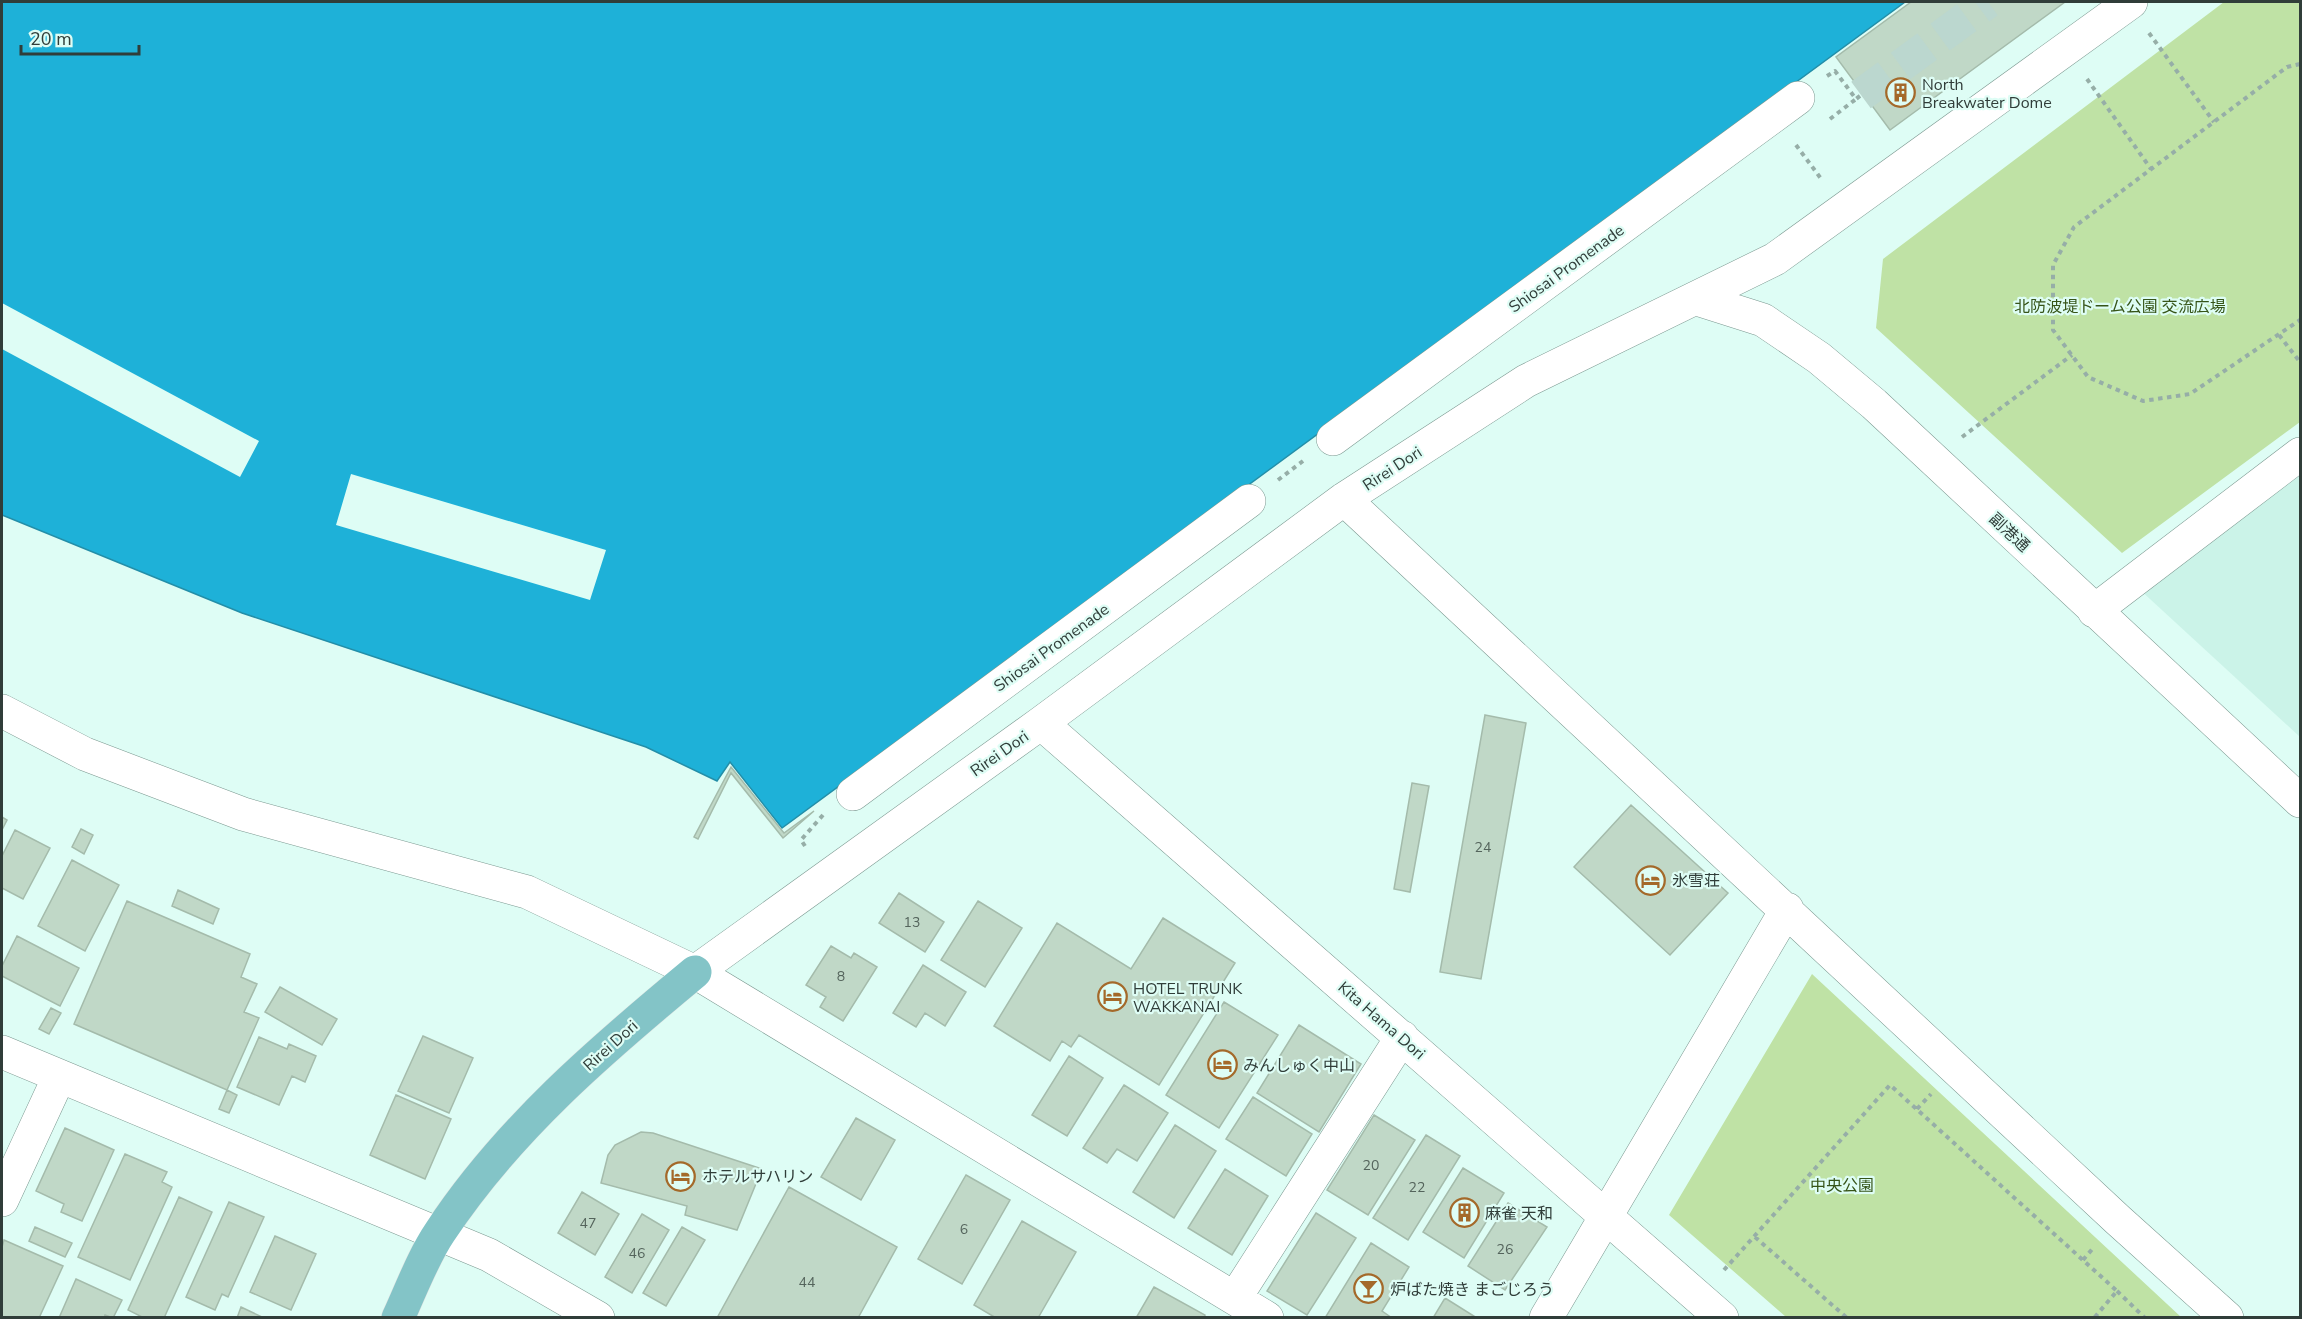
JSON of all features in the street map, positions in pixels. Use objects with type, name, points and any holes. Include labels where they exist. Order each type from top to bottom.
[{"type":"main road","name":"Rirei Dori","points":[[398,1317],[439,1233],[493,1161],[569,1082],[695,972]]},
{"type":"street","name":"Rirei Dori","points":[[695,972],[1041,723],[1344,499],[1526,381],[1775,259],[1846,211],[2130,3]]},
{"type":"street","name":"Shiosai Promenade","points":[[1315,452],[1798,98]]},
{"type":"street","name":"副港通","points":[[1697,299],[1764,320],[1832,368],[2301,801]]},
{"type":"street","points":[[2094,611],[2301,454]]},
{"type":"street","name":"Shiosai Promenade","points":[[853,794],[1260,493]]},
{"type":"street","points":[[1344,499],[1787,909],[2118,1220],[2227,1317]]},
{"type":"street","points":[[2,711],[85,754],[243,814],[527,892],[695,972],[1267,1317]]},
{"type":"street","name":"Kita Hama Dori","points":[[1041,723],[1710,1307]]},
{"type":"street","points":[[1546,1317],[1608,1216],[1787,909]]},
{"type":"street","points":[[1235,1298],[1402,1037]]},
{"type":"street","points":[[2,1052],[489,1255],[598,1317]]},
{"type":"street","points":[[2,1200],[59,1077]]},
{"type":"path","points":[[2130,3],[2214,122]]},
{"type":"path","points":[[2066,50],[2151,169]]},
{"type":"path","points":[[2301,64],[2287,66],[2074,227],[2053,265],[2054,330],[2088,377],[2143,402],[2190,394],[2301,320]]},
{"type":"path","points":[[1830,74],[1835,71],[1856,99]]},
{"type":"path","points":[[1822,125],[1861,95]]},
{"type":"path","points":[[1805,139],[1796,145],[1846,211]]},
{"type":"path","points":[[2279,335],[2301,362]]},
{"type":"path","points":[[1932,459],[2072,356]]},
{"type":"path","points":[[1260,493],[1315,452]]},
{"type":"path","points":[[1710,1307],[1755,1237],[1890,1085],[2145,1317]]},
{"type":"path","points":[[1755,1237],[1847,1317]]},
{"type":"path","points":[[2094,1317],[2117,1291]]},
{"type":"shaded area","points":[[2300,469],[2300,737],[2138,588]]},
{"type":"green space","name":"北防波堤ドーム公園 交流広場","points":[[2224,2],[2300,2],[2300,422],[2122,553],[1876,328],[1883,259]]},
{"type":"green space","name":"中央公園","points":[[1812,974],[2181,1317],[1786,1317],[1669,1215]]},
{"type":"water","points":[[2,2],[1905,2],[782,828],[730,762],[717,781],[646,747],[242,613],[2,515]]},
{"type":"pier","points":[[2,303],[259,441],[240,477],[2,349]]},
{"type":"pier","points":[[351,474],[606,550],[590,600],[336,525]]},
{"type":"building","name":"North Breakwater Dome","points":[[1911,2],[2065,2],[1890,130],[1836,57]]},
{"type":"building","points":[[1485,715],[1526,723],[1481,979],[1440,972]]},
{"type":"building","points":[[731,767],[784,833],[814,811],[783,838],[731,773],[698,839],[694,837]]},
{"type":"building","points":[[1412,783],[1429,786],[1410,892],[1394,889]]},
{"type":"building","name":"氷雪荘","points":[[1631,805],[1728,893],[1670,955],[1574,867]]},
{"type":"building","points":[[2,817],[7,820],[2,830]]},
{"type":"building","points":[[81,829],[93,835],[84,854],[72,847]]},
{"type":"building","points":[[15,830],[50,848],[23,899],[2,888],[2,856]]},
{"type":"building","points":[[72,860],[119,885],[85,951],[38,926]]},
{"type":"building","points":[[178,890],[219,909],[213,924],[172,906]]},
{"type":"building","points":[[899,893],[944,922],[925,952],[879,923]]},
{"type":"building","points":[[127,901],[250,954],[241,977],[257,984],[244,1012],[259,1018],[227,1090],[74,1024]]},
{"type":"building","points":[[978,901],[1022,928],[985,987],[941,960]]},
{"type":"building","name":"HOTEL TRUNK WAKKANAI","points":[[1163,918],[1235,963],[1159,1085],[1079,1035],[1071,1047],[1062,1041],[1050,1061],[994,1026],[1057,923],[1131,969]]},
{"type":"building","points":[[17,936],[79,968],[60,1006],[2,976],[2,966]]},
{"type":"building","points":[[831,946],[851,958],[854,953],[877,967],[843,1021],[820,1007],[826,997],[806,985]]},
{"type":"building","points":[[923,965],[966,992],[945,1026],[925,1013],[916,1027],[893,1013]]},
{"type":"building","points":[[280,987],[337,1019],[322,1045],[265,1012]]},
{"type":"building","name":"みんしゅく中山","points":[[1224,1002],[1278,1035],[1219,1128],[1166,1095]]},
{"type":"building","points":[[51,1008],[61,1013],[49,1034],[39,1029]]},
{"type":"building","points":[[1299,1025],[1361,1064],[1319,1132],[1257,1093]]},
{"type":"building","points":[[423,1036],[473,1058],[449,1113],[398,1091]]},
{"type":"building","points":[[259,1037],[287,1049],[289,1044],[316,1056],[305,1082],[292,1076],[279,1105],[237,1087]]},
{"type":"building","points":[[1069,1056],[1103,1078],[1067,1136],[1032,1115]]},
{"type":"building","points":[[1124,1085],[1168,1113],[1137,1161],[1117,1149],[1107,1163],[1083,1148]]},
{"type":"building","points":[[227,1090],[237,1095],[229,1113],[219,1109]]},
{"type":"building","points":[[396,1095],[451,1119],[425,1179],[370,1155]]},
{"type":"building","points":[[1253,1097],[1312,1134],[1286,1176],[1226,1139]]},
{"type":"building","points":[[1374,1115],[1415,1140],[1368,1215],[1327,1190]]},
{"type":"building","points":[[856,1118],[895,1140],[861,1200],[821,1177]]},
{"type":"building","points":[[1175,1125],[1216,1151],[1174,1218],[1133,1192]]},
{"type":"building","points":[[65,1128],[114,1150],[82,1221],[61,1212],[64,1204],[36,1191]]},
{"type":"building","name":"ホテルサハリン","points":[[641,1132],[653,1133],[762,1169],[737,1230],[685,1215],[687,1206],[601,1183],[608,1155],[615,1145]]},
{"type":"building","points":[[1426,1135],[1460,1156],[1408,1240],[1373,1218]]},
{"type":"building","points":[[125,1154],[167,1172],[162,1182],[172,1187],[130,1280],[78,1257]]},
{"type":"building","name":"麻雀 天和","points":[[1463,1168],[1504,1193],[1464,1258],[1423,1232]]},
{"type":"building","points":[[1225,1169],[1268,1196],[1232,1255],[1188,1228]]},
{"type":"building","points":[[966,1175],[1010,1200],[962,1284],[918,1259]]},
{"type":"building","points":[[789,1187],[897,1247],[858,1318],[717,1318]]},
{"type":"building","points":[[582,1192],[619,1214],[595,1255],[558,1233]]},
{"type":"building","points":[[179,1197],[212,1212],[164,1318],[144,1318],[128,1310]]},
{"type":"building","points":[[229,1202],[264,1217],[228,1297],[222,1294],[215,1310],[186,1297]]},
{"type":"building","points":[[1508,1203],[1547,1227],[1505,1290],[1468,1266]]},
{"type":"building","points":[[1316,1213],[1356,1238],[1307,1315],[1267,1291]]},
{"type":"building","points":[[642,1214],[669,1230],[632,1293],[605,1277]]},
{"type":"building","points":[[1022,1221],[1076,1252],[1038,1318],[996,1318],[974,1305]]},
{"type":"building","points":[[35,1227],[72,1243],[65,1257],[29,1241]]},
{"type":"building","points":[[682,1227],[705,1240],[666,1306],[643,1293]]},
{"type":"building","points":[[275,1236],[316,1254],[291,1310],[250,1292]]},
{"type":"building","points":[[4,1240],[63,1266],[39,1318],[2,1318],[2,1247]]},
{"type":"building","name":"炉ばた焼き まごじろう","points":[[1371,1243],[1409,1267],[1382,1311],[1392,1318],[1325,1318]]},
{"type":"building","points":[[76,1279],[122,1300],[113,1318],[105,1315],[104,1318],[59,1318]]},
{"type":"building","points":[[1154,1287],[1205,1315],[1204,1318],[1136,1318]]},
{"type":"building","points":[[1445,1298],[1477,1318],[1433,1318]]},
{"type":"building","points":[[241,1307],[264,1318],[237,1318]]},
{"type":"tunnel","points":[[1861,95],[1988,2]]},
{"type":"place","name":"North Breakwater Dome","points":[[1901,93]]},
{"type":"place","name":"氷雪荘","points":[[1651,880]]},
{"type":"place","name":"HOTEL TRUNK WAKKANAI","points":[[1112,997]]},
{"type":"place","name":"みんしゅく中山","points":[[1222,1065]]},
{"type":"place","name":"ホテルサハリン","points":[[681,1176]]},
{"type":"place","name":"麻雀 天和","points":[[1464,1213]]},
{"type":"place","name":"炉ばた焼き まごじろう","points":[[1369,1289]]}]
